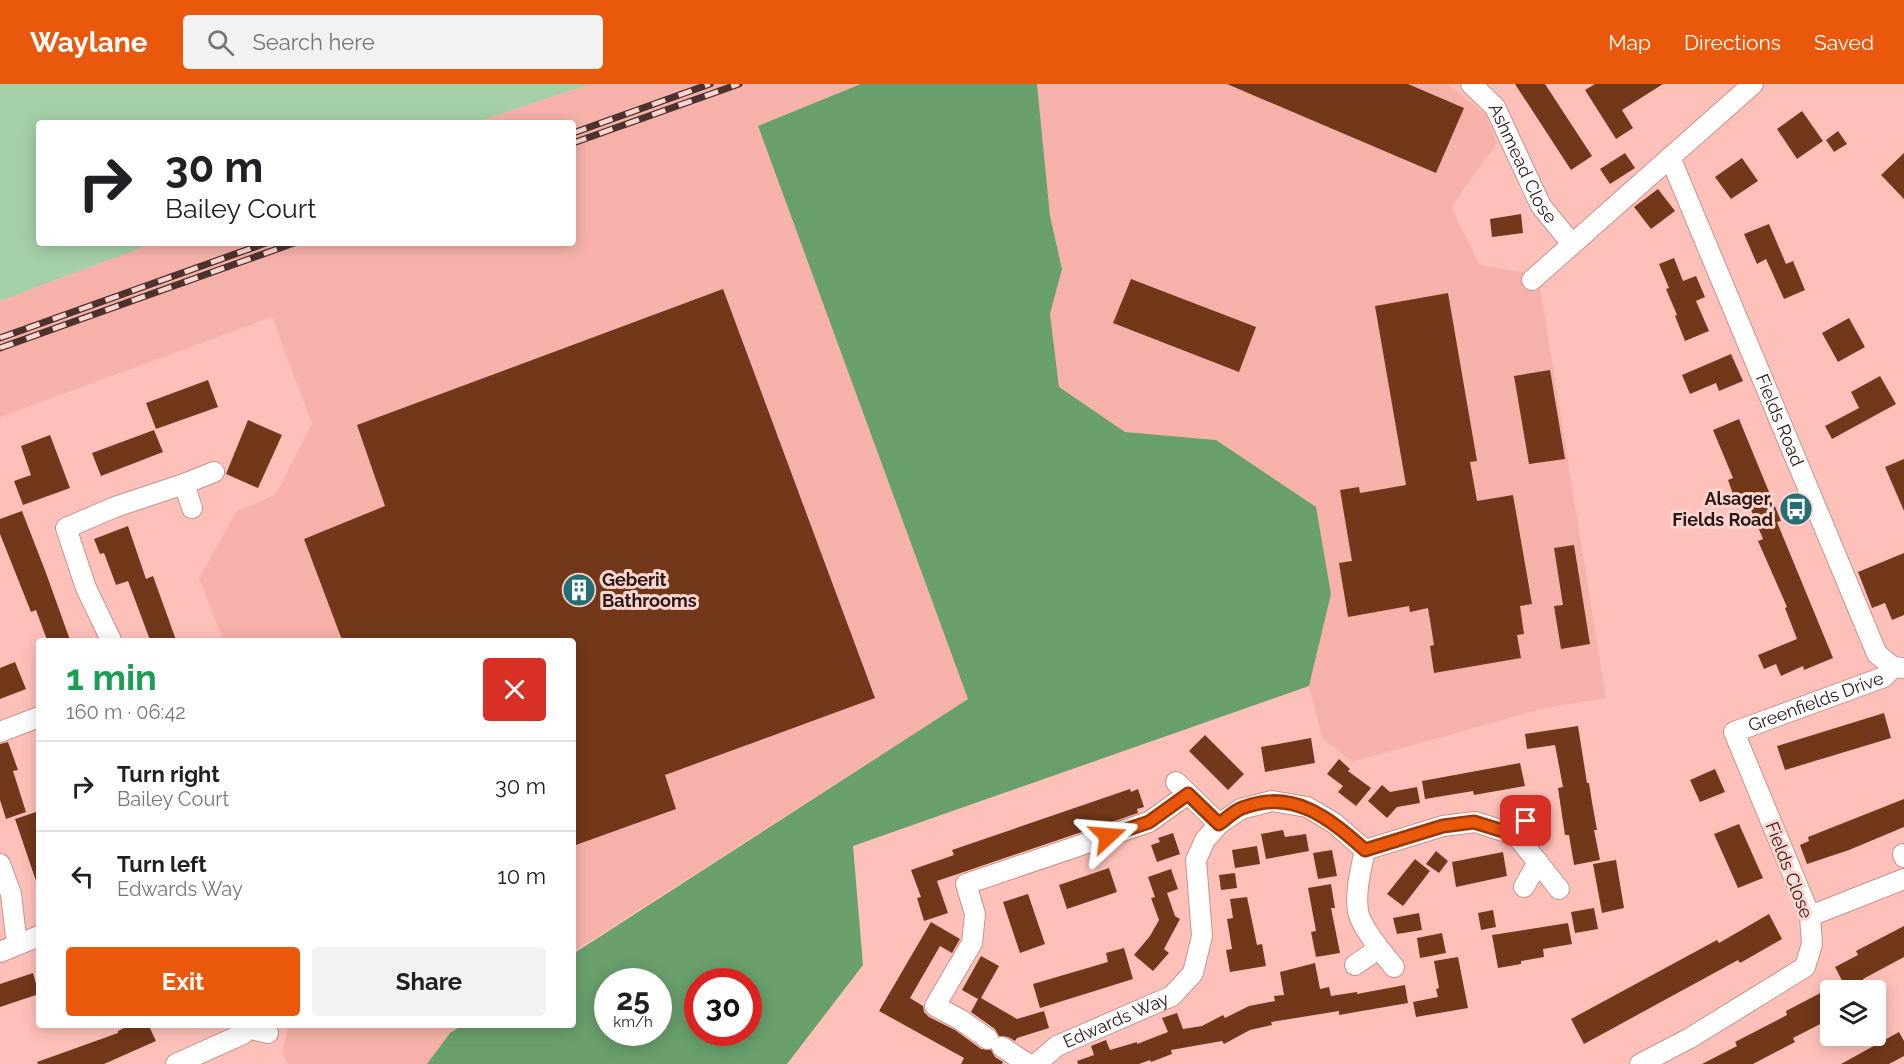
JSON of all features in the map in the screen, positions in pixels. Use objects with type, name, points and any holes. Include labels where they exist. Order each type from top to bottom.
[{"type":"street","name":"Ashmead Close","points":[[1472,84],[1495,107],[1541,206],[1572,244]]},
{"type":"street","points":[[1532,280],[1753,84]]},
{"type":"street","name":"Fields Road","points":[[1670,157],[1877,654],[1899,668]]},
{"type":"street","points":[[110,638],[86,588],[66,528],[115,507],[214,472]]},
{"type":"street","points":[[184,484],[192,508]]},
{"type":"street","name":"Greenfields Drive","points":[[1734,732],[1884,677],[1899,668]]},
{"type":"street","points":[[0,732],[36,718]]},
{"type":"street","name":"Fields Close","points":[[1640,1064],[1690,1038],[1805,967],[1812,944],[1810,916],[1734,732]]},
{"type":"street","points":[[1028,1064],[935,1006],[972,943],[975,914],[966,884],[1149,822],[1182,788],[1219,824]]},
{"type":"street","name":"Edwards Way","points":[[1036,1064],[1057,1046],[1172,996],[1193,973],[1202,936],[1197,860],[1205,840],[1219,824],[1241,809],[1272,801],[1307,807],[1334,823],[1365,850]]},
{"type":"street","points":[[1394,967],[1378,949],[1358,912],[1359,879],[1365,850],[1443,826],[1474,822],[1521,828],[1538,862],[1559,889]]},
{"type":"street","points":[[1524,887],[1538,862]]},
{"type":"street","points":[[0,864],[11,894],[8,948],[36,937]]},
{"type":"street","points":[[1810,916],[1904,879]]},
{"type":"street","points":[[1355,965],[1378,949]]},
{"type":"street","points":[[176,1064],[243,1034],[247,1028]]},
{"type":"street","points":[[254,1028],[268,1033]]},
{"type":"shaded area","points":[[590,84],[861,84],[758,127],[968,699],[576,950],[576,638],[222,638],[199,578],[236,512],[276,494],[312,424],[272,317],[0,417],[0,301],[146,246],[576,246],[576,120],[483,120]]},
{"type":"shaded area","points":[[1037,84],[1448,84],[1486,115],[1497,143],[1451,207],[1480,265],[1525,273],[1540,286],[1606,698],[1542,709],[1352,762],[1322,738],[1309,686],[1331,594],[1216,440],[1125,432],[1059,387],[1050,314],[1062,269],[1050,216]]},
{"type":"shaded area","points":[[288,1028],[458,1028],[450,1033],[427,1064],[287,1064],[282,1051]]},
{"type":"green space","points":[[0,84],[590,84],[483,120],[36,120],[36,246],[146,246],[0,301]]},
{"type":"green space","points":[[861,84],[1037,84],[1050,216],[1062,269],[1050,314],[1059,387],[1125,432],[1216,440],[1316,507],[1331,594],[1309,686],[853,846],[863,965],[787,1064],[427,1064],[450,1033],[458,1028],[576,1028],[576,952],[968,699],[758,126]]},
{"type":"building","points":[[1227,84],[1408,84],[1464,108],[1436,173]]},
{"type":"building","points":[[1515,84],[1545,84],[1592,156],[1571,170]]},
{"type":"building","points":[[1595,84],[1663,84],[1622,110],[1633,128],[1616,139],[1585,90]]},
{"type":"building","points":[[1802,111],[1823,141],[1797,159],[1777,129]]},
{"type":"building","points":[[1838,131],[1847,144],[1834,152],[1826,140]]},
{"type":"building","points":[[1625,153],[1635,168],[1610,184],[1600,169]]},
{"type":"building","points":[[1904,153],[1904,199],[1881,175]]},
{"type":"building","points":[[1742,158],[1758,181],[1731,199],[1715,177]]},
{"type":"building","points":[[1658,189],[1675,211],[1651,229],[1634,207]]},
{"type":"building","points":[[1521,214],[1523,233],[1492,237],[1490,219]]},
{"type":"building","points":[[1769,224],[1786,264],[1793,261],[1805,290],[1784,299],[1766,259],[1757,264],[1744,234]]},
{"type":"building","points":[[1674,258],[1683,281],[1696,276],[1705,297],[1696,301],[1709,331],[1685,341],[1659,264]]},
{"type":"building","points":[[1131,279],[1256,327],[1239,372],[1113,323]]},
{"type":"building","name":"Geberit Bathrooms","points":[[723,289],[875,698],[665,775],[676,809],[576,845],[576,638],[341,638],[304,539],[385,506],[357,425]]},
{"type":"building","points":[[1448,293],[1477,461],[1470,462],[1477,501],[1513,495],[1532,604],[1520,606],[1524,634],[1517,635],[1521,658],[1434,673],[1430,646],[1434,645],[1428,608],[1410,612],[1409,606],[1348,617],[1339,563],[1352,561],[1340,490],[1359,487],[1360,493],[1406,485],[1375,306]]},
{"type":"building","points":[[1849,318],[1865,347],[1838,362],[1822,333]]},
{"type":"building","points":[[1731,354],[1743,381],[1719,391],[1716,383],[1690,394],[1682,375]]},
{"type":"building","points":[[1550,370],[1565,459],[1529,464],[1514,376]]},
{"type":"building","points":[[1880,376],[1896,404],[1832,439],[1825,426],[1859,408],[1851,392]]},
{"type":"building","points":[[208,380],[218,407],[156,429],[146,403]]},
{"type":"building","points":[[1739,419],[1781,521],[1777,522],[1833,658],[1804,670],[1803,666],[1781,676],[1776,664],[1764,669],[1758,655],[1797,639],[1785,608],[1787,607],[1758,541],[1763,539],[1744,493],[1734,497],[1728,480],[1733,478],[1713,430]]},
{"type":"building","points":[[248,420],[282,435],[258,488],[226,474]]},
{"type":"building","points":[[154,430],[163,452],[101,476],[92,453]]},
{"type":"building","points":[[50,435],[70,488],[23,505],[14,481],[31,475],[21,446]]},
{"type":"building","points":[[1904,459],[1904,511],[1885,467]]},
{"type":"building","points":[[22,511],[69,638],[46,638],[36,610],[31,612],[0,534],[0,519]]},
{"type":"building","points":[[128,526],[146,579],[153,576],[175,638],[149,638],[128,581],[116,585],[104,553],[100,554],[94,539]]},
{"type":"building","points":[[1574,545],[1590,644],[1561,649],[1554,606],[1563,605],[1554,548]]},
{"type":"building","points":[[1904,553],[1904,615],[1892,620],[1885,603],[1872,608],[1858,572]]},
{"type":"building","points":[[15,662],[26,689],[0,699],[0,668]]},
{"type":"building","points":[[1884,713],[1891,738],[1785,770],[1777,746]]},
{"type":"building","points":[[1578,726],[1597,830],[1594,830],[1600,860],[1574,865],[1569,835],[1565,835],[1558,788],[1563,787],[1555,745],[1527,749],[1525,734]]},
{"type":"building","points":[[1205,735],[1244,774],[1228,790],[1189,751]]},
{"type":"building","points":[[1311,738],[1315,763],[1265,772],[1261,747]]},
{"type":"building","points":[[8,742],[18,770],[13,771],[26,812],[6,819],[0,800],[0,744]]},
{"type":"building","points":[[1339,759],[1350,769],[1348,771],[1371,788],[1356,806],[1338,792],[1343,786],[1327,774]]},
{"type":"building","points":[[1520,763],[1525,786],[1474,795],[1473,791],[1425,799],[1422,781]]},
{"type":"building","points":[[1715,769],[1725,792],[1700,802],[1690,780]]},
{"type":"building","points":[[1382,785],[1390,792],[1417,787],[1420,803],[1397,807],[1387,818],[1368,801]]},
{"type":"building","points":[[1130,789],[1131,792],[1138,789],[1144,807],[1137,809],[1138,813],[937,881],[948,913],[924,921],[917,898],[921,897],[911,870],[954,855],[952,850]]},
{"type":"building","points":[[1904,799],[1904,827],[1849,850],[1807,864],[1800,845],[1809,841],[1808,837]]},
{"type":"building","points":[[36,812],[36,881],[15,819]]},
{"type":"building","points":[[1739,824],[1763,878],[1738,888],[1714,834]]},
{"type":"building","points":[[1283,830],[1285,837],[1306,834],[1309,851],[1266,859],[1261,834]]},
{"type":"building","points":[[1173,833],[1180,854],[1157,862],[1151,845],[1160,842],[1158,838]]},
{"type":"building","points":[[1257,846],[1260,864],[1235,868],[1232,850]]},
{"type":"building","points":[[1332,850],[1337,876],[1318,879],[1313,853]]},
{"type":"building","points":[[1436,851],[1448,861],[1439,873],[1426,864]]},
{"type":"building","points":[[1503,852],[1507,876],[1456,887],[1452,862]]},
{"type":"building","points":[[1415,859],[1430,871],[1403,906],[1387,894]]},
{"type":"building","points":[[1616,860],[1624,908],[1602,913],[1593,864]]},
{"type":"building","points":[[1109,868],[1117,892],[1067,909],[1059,885]]},
{"type":"building","points":[[1171,869],[1178,889],[1167,893],[1175,916],[1180,919],[1164,949],[1169,953],[1153,971],[1134,955],[1150,936],[1159,920],[1151,898],[1155,897],[1148,877]]},
{"type":"building","points":[[1235,873],[1237,888],[1221,890],[1219,875]]},
{"type":"building","points":[[1331,884],[1335,908],[1331,908],[1340,953],[1316,957],[1311,932],[1316,931],[1308,888]]},
{"type":"building","points":[[1028,894],[1045,944],[1020,953],[1003,902]]},
{"type":"building","points":[[1247,897],[1257,945],[1262,944],[1266,966],[1230,972],[1226,950],[1232,949],[1227,919],[1233,918],[1230,899]]},
{"type":"building","points":[[1594,908],[1598,929],[1575,933],[1571,912]]},
{"type":"building","points":[[1493,910],[1496,927],[1481,930],[1478,913]]},
{"type":"building","points":[[1419,913],[1422,930],[1397,934],[1393,918]]},
{"type":"building","points":[[1769,914],[1782,939],[1740,963],[1738,960],[1584,1044],[1571,1019],[1717,940],[1719,943]]},
{"type":"building","points":[[931,922],[960,939],[952,953],[940,946],[910,998],[923,1006],[924,1012],[929,1017],[955,1030],[981,1049],[991,1050],[995,1057],[1003,1062],[1002,1064],[961,1064],[964,1058],[879,1011]]},
{"type":"building","points":[[1568,923],[1572,944],[1543,949],[1544,957],[1498,968],[1492,935]]},
{"type":"building","points":[[1904,926],[1904,957],[1864,980],[1842,980],[1835,967],[1858,955],[1856,951]]},
{"type":"building","points":[[1442,933],[1446,953],[1420,958],[1417,938]]},
{"type":"building","points":[[1124,948],[1133,979],[1040,1008],[1033,984],[1108,962],[1106,953]]},
{"type":"building","points":[[981,956],[999,966],[981,998],[1017,1019],[1044,1011],[1049,1028],[1017,1038],[1015,1041],[999,1036],[995,1029],[971,1012],[978,999],[962,990]]},
{"type":"building","points":[[1458,957],[1468,1008],[1416,1017],[1413,1002],[1438,997],[1436,989],[1439,988],[1434,961]]},
{"type":"building","points":[[1315,963],[1320,989],[1329,987],[1331,996],[1357,992],[1357,994],[1405,985],[1408,1003],[1339,1015],[1339,1011],[1271,1022],[1272,1025],[1250,1030],[1224,1044],[1222,1041],[1171,1050],[1172,1054],[1151,1062],[1150,1060],[1139,1064],[1078,1064],[1077,1061],[1094,1055],[1091,1046],[1106,1040],[1110,1050],[1137,1042],[1137,1044],[1168,1032],[1162,1018],[1177,1013],[1183,1029],[1202,1026],[1223,1015],[1225,1018],[1249,1006],[1275,1001],[1274,996],[1284,995],[1280,972]]},
{"type":"building","points":[[33,973],[36,995],[0,1007],[0,984]]},
{"type":"building","points":[[1820,993],[1820,1024],[1793,1038],[1795,1042],[1753,1064],[1702,1064],[1737,1046],[1735,1042],[1787,1015],[1786,1011]]},
{"type":"building","points":[[124,1028],[150,1028],[156,1041],[104,1064],[38,1064],[37,1062],[118,1033]]},
{"type":"building","points":[[1899,1032],[1904,1041],[1904,1056],[1889,1064],[1841,1064],[1874,1046],[1886,1046],[1886,1039]]},
{"type":"railway","points":[[576,132],[710,84]]},
{"type":"railway","points":[[576,142],[739,84]]},
{"type":"railway","points":[[0,338],[258,246]]},
{"type":"railway","points":[[0,348],[286,246]]},
{"type":"place","name":"Alsager, Fields Road","points":[[1796,509]]},
{"type":"place","name":"Geberit Bathrooms","points":[[579,590]]},
{"type":"route","points":[[1108,836],[1149,822],[1188,794],[1219,824],[1241,809],[1272,801],[1307,807],[1334,823],[1365,850],[1443,826],[1474,822],[1516,835],[1526,821]]}]
